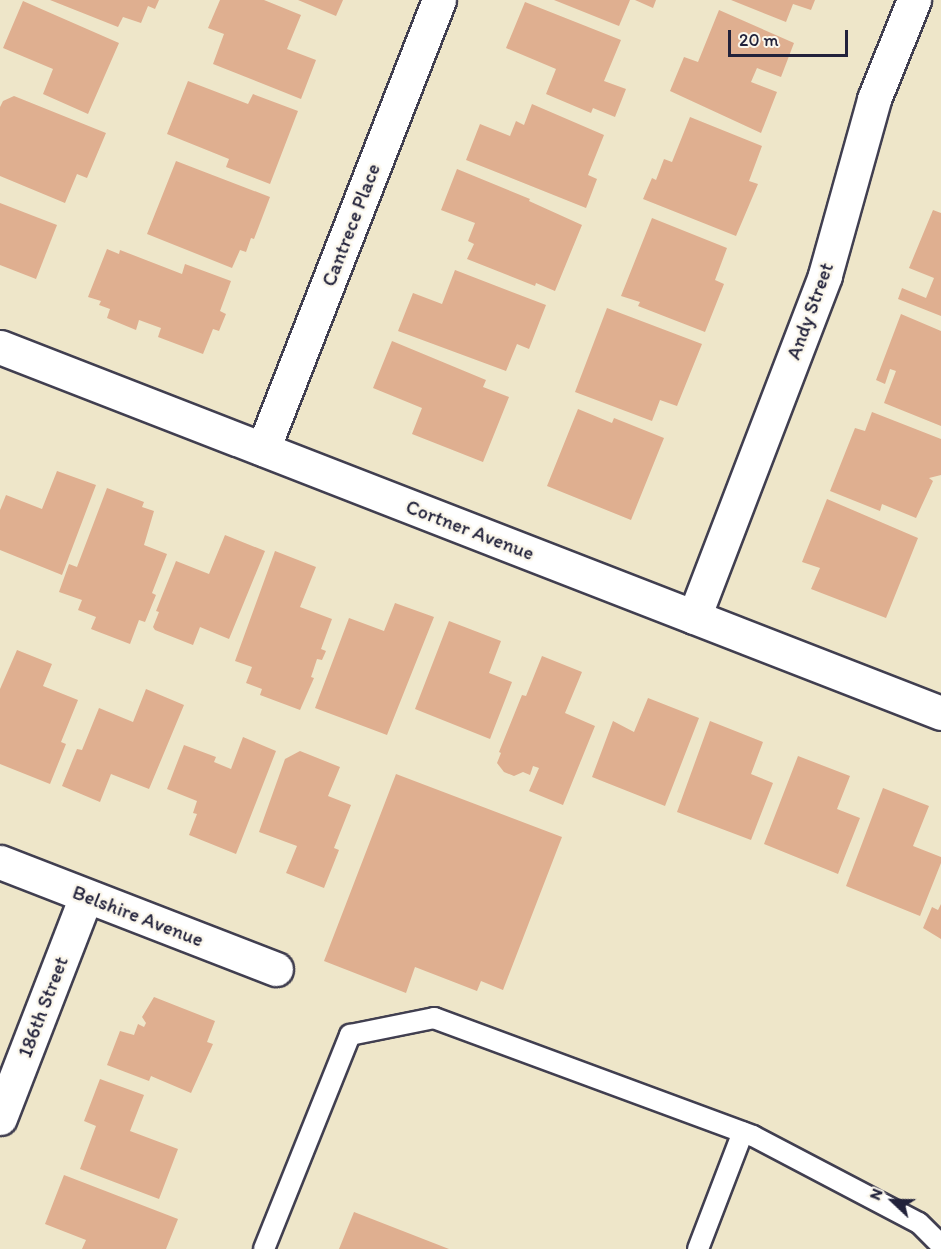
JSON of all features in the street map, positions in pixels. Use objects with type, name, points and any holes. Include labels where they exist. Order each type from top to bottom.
[{"type":"street","name":"Cantrece Place","points":[[263,449],[439,0]]},
{"type":"street","name":"Andy Street","points":[[694,617],[825,275],[874,99],[914,0]]},
{"type":"street","name":"Cortner Avenue","points":[[0,347],[941,713]]},
{"type":"street","name":"Belshire Avenue","points":[[0,862],[276,969]]},
{"type":"street","name":"186th Street","points":[[0,1118],[86,896]]},
{"type":"lane","points":[[264,1249],[350,1035],[434,1018],[743,1132],[919,1223],[941,1245]]},
{"type":"lane","points":[[698,1249],[743,1132]]},
{"type":"building","points":[[50,0],[159,0],[155,9],[148,6],[141,23],[123,17],[118,27]]},
{"type":"building","points":[[220,0],[264,0],[301,15],[287,49],[316,60],[301,99],[213,64],[224,34],[208,28]]},
{"type":"building","points":[[298,0],[343,0],[336,16]]},
{"type":"building","points":[[554,0],[630,0],[619,26]]},
{"type":"building","points":[[635,0],[656,0],[653,8]]},
{"type":"building","points":[[731,0],[815,0],[811,10],[793,4],[786,22]]},
{"type":"building","points":[[23,1],[119,43],[88,114],[43,94],[53,69],[3,48]]},
{"type":"building","points":[[525,2],[621,40],[604,81],[626,89],[615,117],[593,108],[591,113],[546,94],[556,69],[506,48]]},
{"type":"building","points":[[719,10],[794,43],[781,77],[757,68],[751,82],[777,92],[761,133],[670,91],[684,57],[698,62]]},
{"type":"building","points":[[188,81],[248,104],[253,94],[298,111],[270,184],[226,167],[229,159],[167,134]]},
{"type":"building","points":[[14,96],[106,133],[87,178],[77,174],[65,203],[0,176],[0,107],[3,101]]},
{"type":"building","points":[[532,104],[604,135],[588,175],[597,179],[586,208],[466,160],[480,124],[510,136],[516,121],[524,125]]},
{"type":"building","points":[[690,117],[762,146],[749,181],[758,184],[736,236],[643,199],[652,178],[656,180],[664,159],[672,162]]},
{"type":"building","points":[[176,161],[270,197],[254,239],[251,238],[246,252],[240,250],[232,268],[147,234]]},
{"type":"building","points":[[457,169],[530,199],[529,201],[582,225],[555,291],[536,283],[535,286],[467,259],[474,244],[468,241],[475,223],[441,210]]},
{"type":"building","points":[[0,203],[57,225],[36,279],[0,265]]},
{"type":"building","points":[[933,210],[941,213],[941,316],[898,299],[902,288],[926,298],[934,278],[909,268]]},
{"type":"building","points":[[652,218],[727,248],[715,280],[724,284],[705,332],[638,306],[640,302],[621,296]]},
{"type":"building","points":[[107,249],[119,254],[120,250],[182,274],[185,264],[231,281],[220,311],[226,314],[219,331],[213,329],[203,354],[158,337],[161,328],[139,320],[136,330],[107,318],[110,309],[99,305],[101,301],[88,297]]},
{"type":"building","points":[[455,270],[546,305],[529,349],[517,344],[506,371],[398,331],[413,293],[442,304]]},
{"type":"building","points":[[607,308],[702,344],[677,406],[660,400],[652,421],[575,392]]},
{"type":"building","points":[[901,314],[941,331],[941,426],[884,403],[896,371],[890,369],[885,384],[876,380]]},
{"type":"building","points":[[392,341],[486,380],[483,387],[509,397],[483,462],[412,434],[422,408],[373,388]]},
{"type":"building","points":[[578,409],[612,423],[614,418],[664,438],[631,520],[547,486]]},
{"type":"building","points":[[872,412],[941,439],[941,475],[929,478],[933,481],[916,518],[882,504],[880,511],[830,491],[855,428],[865,431]]},
{"type":"building","points":[[57,471],[96,485],[62,575],[0,550],[0,510],[6,495],[42,509]]},
{"type":"building","points":[[107,488],[144,502],[142,507],[154,511],[144,545],[167,554],[152,593],[156,595],[145,622],[139,620],[130,644],[91,629],[96,617],[78,610],[82,600],[59,592],[69,564],[77,567]]},
{"type":"building","points":[[827,499],[918,538],[886,618],[811,589],[820,568],[802,562]]},
{"type":"building","points":[[225,535],[265,551],[229,639],[200,627],[193,645],[155,630],[153,627],[159,612],[156,611],[176,561],[209,574]]},
{"type":"building","points":[[275,551],[316,567],[300,607],[332,619],[321,649],[326,651],[322,660],[317,659],[311,677],[314,678],[300,710],[260,695],[262,689],[246,683],[252,667],[235,661]]},
{"type":"building","points":[[395,603],[434,617],[387,735],[315,708],[349,618],[384,631]]},
{"type":"building","points":[[449,621],[501,641],[489,673],[512,682],[490,739],[415,709]]},
{"type":"building","points":[[17,650],[52,664],[43,686],[78,700],[61,742],[66,744],[50,784],[0,764],[0,689]]},
{"type":"building","points":[[542,656],[582,672],[565,713],[595,726],[563,805],[529,791],[539,768],[533,766],[530,775],[523,772],[514,776],[504,772],[497,763],[501,753],[499,752],[522,695],[526,696]]},
{"type":"building","points":[[146,689],[184,705],[149,789],[111,774],[100,802],[62,786],[77,749],[82,750],[99,708],[133,722]]},
{"type":"building","points":[[648,698],[699,718],[665,806],[592,777],[613,721],[634,732]]},
{"type":"building","points":[[710,721],[763,742],[751,774],[773,783],[751,840],[677,812]]},
{"type":"building","points":[[243,737],[276,751],[236,854],[189,835],[197,814],[193,813],[197,801],[167,789],[184,745],[216,757],[214,762],[231,769]]},
{"type":"building","points":[[300,751],[340,767],[328,796],[351,805],[334,848],[339,850],[324,888],[286,873],[297,846],[259,832],[285,759]]},
{"type":"building","points":[[798,756],[850,776],[837,809],[860,818],[838,874],[764,844]]},
{"type":"building","points":[[396,774],[562,837],[503,990],[481,981],[477,991],[415,967],[406,993],[324,961]]},
{"type":"building","points":[[883,788],[929,806],[913,846],[941,857],[941,863],[920,916],[846,886]]},
{"type":"building","points":[[941,904],[941,939],[923,928],[932,907],[938,910]]},
{"type":"building","points":[[154,997],[215,1021],[207,1042],[213,1044],[191,1093],[151,1076],[149,1081],[107,1065],[120,1031],[134,1035],[138,1024],[144,1027],[146,1023],[142,1017]]},
{"type":"building","points":[[100,1079],[144,1095],[130,1131],[178,1149],[159,1199],[80,1169],[96,1126],[84,1121]]},
{"type":"building","points":[[64,1175],[178,1219],[166,1249],[82,1249],[86,1240],[45,1224]]},
{"type":"building","points":[[354,1212],[449,1249],[339,1249]]}]
